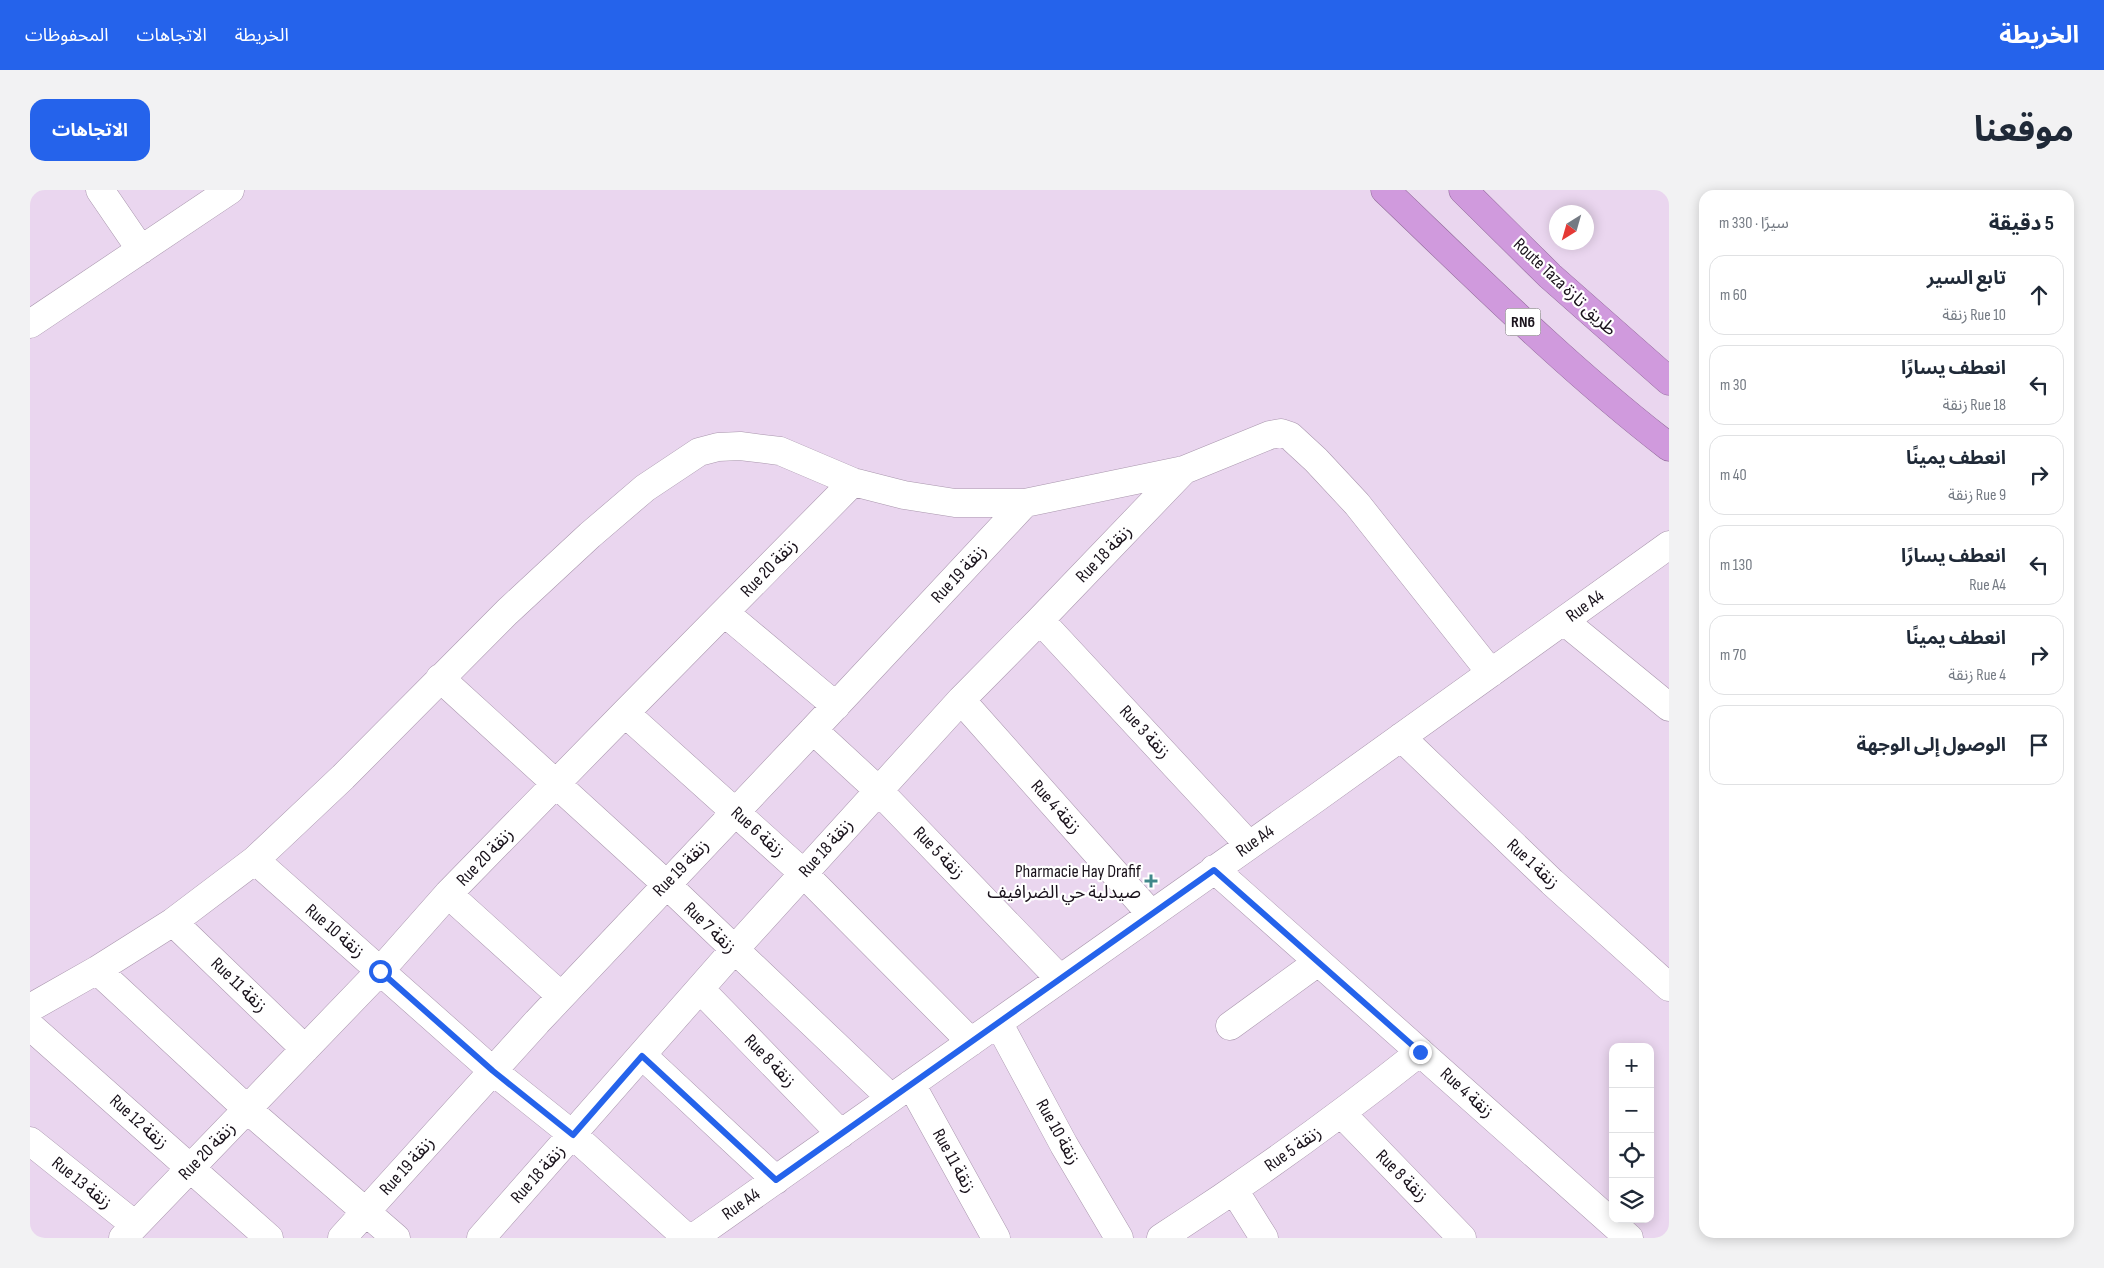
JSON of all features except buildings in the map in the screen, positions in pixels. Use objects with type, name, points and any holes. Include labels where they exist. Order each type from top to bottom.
[{"type":"highway","name":"RN6","points":[[1384,190],[1518,318],[1635,421],[1669,447]]},
{"type":"highway","name":"Route Taza طريق تازة","points":[[1463,190],[1550,276],[1669,381]]},
{"type":"street","points":[[100,190],[141,250]]},
{"type":"street","points":[[30,324],[230,190]]},
{"type":"street","points":[[30,1008],[97,970],[173,922],[255,860],[343,777],[440,678],[590,534],[646,488],[699,452],[718,447],[740,446],[780,450],[853,482],[904,495],[955,504],[1025,503],[1184,470],[1270,435],[1281,433],[1290,436],[1316,460],[1357,504],[1491,673]]},
{"type":"street","name":"Rue 18 زنقة","points":[[481,1238],[733,951],[878,790],[961,700],[1184,470]]},
{"type":"street","name":"Rue 20 زنقة","points":[[129,1232],[380,971],[448,894],[853,482]]},
{"type":"street","name":"Rue 19 زنقة","points":[[342,1238],[561,996],[1025,503]]},
{"type":"street","name":"Rue A4","points":[[693,1238],[998,1024],[1564,622],[1669,545]]},
{"type":"street","points":[[724,613],[836,706]]},
{"type":"street","name":"Rue 3 زنقة","points":[[1040,620],[1250,845]]},
{"type":"street","points":[[1564,622],[1669,707]]},
{"type":"street","name":"Rue 7 زنقة","points":[[440,678],[666,884],[733,951],[901,1091]]},
{"type":"street","name":"Rue 4 زنقة","points":[[961,700],[1151,914]]},
{"type":"street","name":"Rue 6 زنقة","points":[[624,713],[803,873],[971,1042]]},
{"type":"street","name":"Rue 5 زنقة","points":[[813,730],[878,790],[1060,979]]},
{"type":"street","name":"Rue 1 زنقة","points":[[1401,737],[1552,882],[1669,987]]},
{"type":"street","name":"Rue 10 زنقة","points":[[255,860],[493,1071],[573,1135],[688,1238]]},
{"type":"street","name":"Rue 4 زنقة","points":[[1214,870],[1629,1238]]},
{"type":"street","points":[[448,894],[561,996]]},
{"type":"street","name":"Rue 11 زنقة","points":[[173,922],[305,1049]]},
{"type":"street","points":[[1230,1026],[1318,962]]},
{"type":"street","points":[[97,970],[247,1109],[396,1238]]},
{"type":"street","name":"Rue 8 زنقة","points":[[700,989],[841,1134]]},
{"type":"street","name":"Rue 10 زنقة","points":[[998,1024],[1064,1145],[1119,1238]]},
{"type":"street","name":"Rue 12 زنقة","points":[[30,1026],[269,1238]]},
{"type":"street","name":"Rue 5 زنقة","points":[[1161,1238],[1234,1190],[1342,1114],[1420,1052]]},
{"type":"street","points":[[642,1056],[776,1180]]},
{"type":"street","name":"Rue 11 زنقة","points":[[901,1091],[996,1238]]},
{"type":"street","name":"Rue 8 زنقة","points":[[1342,1114],[1462,1238]]},
{"type":"street","name":"Rue 13 زنقة","points":[[30,1141],[129,1232]]},
{"type":"street","points":[[1234,1190],[1264,1238]]},
{"type":"place","name":"Pharmacie Hay Drafif صيدلية حي الضرافيف","points":[[1151,881]]},
{"type":"route","points":[[380,971],[493,1071],[573,1135],[642,1056],[776,1180],[1214,870],[1420,1052]]}]
